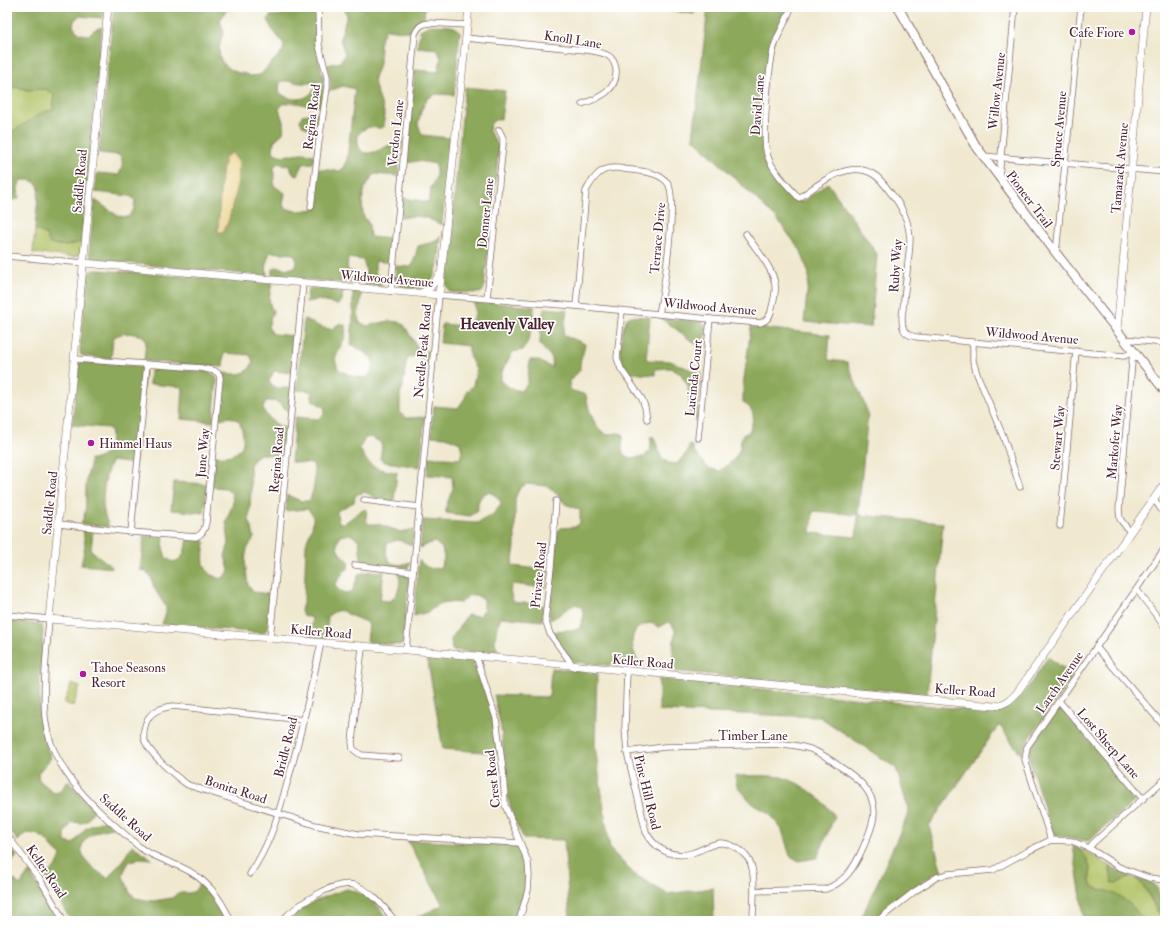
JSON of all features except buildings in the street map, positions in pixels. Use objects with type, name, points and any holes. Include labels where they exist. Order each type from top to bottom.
[{"type":"main road","name":"Pioneer Trail","points":[[898,7],[962,123],[983,156],[1056,254],[1165,391]]},
{"type":"street","name":"Saddle Road","points":[[108,7],[49,619],[45,673],[44,716],[52,750],[74,784],[103,814],[142,848],[149,853],[193,873],[203,880],[217,896],[231,921]]},
{"type":"street","name":"Regina Road","points":[[311,208],[327,88],[327,77],[319,45],[318,7]]},
{"type":"street","name":"Needle Peak Road","points":[[406,650],[441,272],[469,7]]},
{"type":"street","name":"David Lane","points":[[791,7],[788,18],[774,46],[769,82],[765,145],[767,156],[772,166],[799,198]]},
{"type":"street","name":"Willow Avenue","points":[[998,177],[1015,7]]},
{"type":"street","name":"Spruce Avenue","points":[[1056,254],[1081,7]]},
{"type":"street","name":"Tamarack Avenue","points":[[1117,331],[1146,7]]},
{"type":"street","name":"Verdon Lane","points":[[391,291],[415,34],[418,28],[423,24],[428,23],[467,25]]},
{"type":"street","name":"Knoll Lane","points":[[466,38],[585,50],[600,52],[609,57],[615,64],[616,75],[614,84],[608,92],[602,96],[582,104]]},
{"type":"street","name":"Donner Lane","points":[[488,298],[504,145],[503,138],[499,130]]},
{"type":"street","points":[[983,156],[1165,172]]},
{"type":"street","name":"Terrace Drive","points":[[576,306],[586,191],[592,179],[600,172],[609,168],[617,168],[653,174],[661,177],[668,183],[671,194],[671,207],[666,265],[659,314]]},
{"type":"street","name":"Ruby Way","points":[[799,198],[839,173],[850,170],[862,170],[872,174],[880,180],[898,201],[908,223],[910,240],[902,317],[902,327],[905,333]]},
{"type":"street","name":"Wildwood Avenue","points":[[7,256],[391,291],[488,298],[749,323],[765,321],[769,317],[772,311],[775,285],[773,275],[767,264],[746,234]]},
{"type":"street","points":[[421,293],[430,288],[441,272]]},
{"type":"street","name":"Regina Road","points":[[270,639],[303,283]]},
{"type":"street","points":[[622,311],[617,358],[621,369],[646,407],[647,419]]},
{"type":"street","name":"Lucinda Court","points":[[698,438],[710,319]]},
{"type":"street","name":"Wildwood Avenue","points":[[905,333],[910,336],[917,337],[1124,356],[1133,350]]},
{"type":"street","points":[[1124,339],[1165,343]]},
{"type":"street","points":[[973,342],[973,361],[976,374],[1003,436],[1020,487]]},
{"type":"street","name":"Markofer Way","points":[[1130,532],[1120,519],[1119,509],[1133,350]]},
{"type":"street","name":"Stewart Way","points":[[1060,526],[1076,351]]},
{"type":"street","name":"June Way","points":[[59,524],[131,532],[196,537],[201,535],[205,530],[206,522],[220,378],[219,374],[215,371],[201,368],[75,359]]},
{"type":"street","points":[[131,532],[147,364]]},
{"type":"street","name":"Keller Road","points":[[7,615],[476,656],[575,667],[986,705],[1001,705],[1008,702],[1016,694],[1165,483]]},
{"type":"street","points":[[1154,499],[1165,515]]},
{"type":"street","points":[[364,500],[419,507]]},
{"type":"street","name":"Private Road","points":[[556,501],[545,619],[550,634],[575,667]]},
{"type":"street","name":"Larch Avenue","points":[[1052,840],[1025,760],[1027,747],[1165,548]]},
{"type":"street","points":[[356,565],[413,572]]},
{"type":"street","points":[[1137,590],[1165,627]]},
{"type":"street","name":"Bridle Road","points":[[250,874],[264,853],[279,814],[304,720],[321,643]]},
{"type":"street","points":[[362,647],[352,742],[353,749],[361,755],[399,758]]},
{"type":"street","points":[[1096,647],[1165,727]]},
{"type":"street","name":"Crest Road","points":[[476,656],[496,718],[505,805],[528,862],[528,890],[519,921]]},
{"type":"street","name":"Pine Hill Road","points":[[627,671],[625,728],[627,752],[646,832],[651,842],[662,850],[681,855],[692,853],[714,843],[724,843],[733,846],[742,852],[750,860],[752,868],[754,891],[753,921]]},
{"type":"street","name":"Lost Sheep Lane","points":[[1059,701],[1143,799]]},
{"type":"street","name":"Bonita Road","points":[[304,720],[173,706],[155,711],[147,719],[144,729],[144,739],[149,748],[167,769],[178,779],[188,785],[316,826],[358,834],[520,843]]},
{"type":"street","name":"Timber Lane","points":[[627,752],[664,747],[783,744],[810,749],[823,755],[854,775],[862,783],[869,792],[873,802],[874,813],[872,824],[857,861],[850,872],[834,886],[826,889],[754,891]]},
{"type":"street","points":[[1089,848],[1165,779]]},
{"type":"street","name":"Keller Road","points":[[7,835],[41,881],[64,921]]},
{"type":"street","points":[[877,921],[915,891],[937,877],[948,874],[994,870],[1026,852],[1052,840],[1072,842],[1089,848],[1119,867],[1149,878],[1165,880]]},
{"type":"street","points":[[282,921],[289,913],[313,896],[345,884],[354,885],[376,899],[394,921]]},
{"type":"street","points":[[1061,921],[1082,921]]},
{"type":"green space","points":[[10,7],[104,7],[103,18],[79,16],[74,21],[73,26],[79,34],[89,35],[94,30],[102,27],[81,242],[66,246],[50,244],[45,234],[35,230],[39,187],[33,182],[29,180],[21,180],[18,188],[19,198],[15,200],[7,198],[7,132],[15,130],[43,112],[53,110],[54,95],[46,89],[28,90],[18,87],[7,89],[7,41]]},
{"type":"green space","points":[[114,7],[229,7],[220,20],[224,31],[220,43],[219,54],[223,63],[228,67],[236,72],[249,76],[260,75],[283,51],[284,44],[271,28],[268,19],[270,16],[282,15],[287,12],[288,8],[290,7],[316,11],[316,48],[324,82],[299,83],[283,81],[280,82],[279,92],[289,98],[298,99],[306,97],[317,87],[324,85],[321,106],[316,107],[298,103],[283,104],[279,109],[284,125],[283,133],[274,141],[273,152],[284,156],[301,153],[314,155],[313,163],[303,164],[298,176],[294,175],[289,166],[278,163],[274,167],[274,186],[285,193],[283,206],[295,211],[315,209],[318,169],[341,171],[347,160],[355,89],[343,86],[330,91],[331,82],[327,65],[340,62],[345,54],[340,39],[347,15],[342,7],[425,7],[424,19],[418,22],[413,32],[386,29],[380,40],[380,63],[374,77],[375,86],[384,112],[384,127],[369,127],[358,134],[358,145],[361,151],[366,153],[380,150],[402,139],[401,150],[396,155],[400,156],[398,176],[374,174],[365,188],[362,200],[363,215],[369,224],[370,237],[392,239],[390,263],[376,261],[375,265],[376,274],[383,286],[365,285],[366,270],[363,260],[348,258],[347,269],[355,274],[358,284],[272,276],[272,270],[276,267],[288,269],[296,267],[297,261],[294,254],[270,252],[266,264],[267,276],[95,260],[89,253],[95,200],[118,216],[128,217],[134,209],[135,200],[130,196],[95,192],[97,173],[119,175],[122,165],[120,155],[99,153]],"holes":[[[221,180],[237,189],[228,222],[223,232],[218,232]]]},
{"type":"green space","points":[[645,7],[695,7],[694,14]]},
{"type":"green space","points":[[708,7],[787,7],[773,41],[768,62],[764,90],[761,138],[764,159],[778,181],[796,200],[800,202],[828,183],[877,254],[871,327],[804,322],[809,274],[801,251],[777,219],[693,138]]},
{"type":"green space","points":[[430,25],[451,26],[458,29],[460,32],[454,95],[436,94],[427,99],[421,111],[418,124],[422,135],[450,138],[442,225],[418,216],[401,218],[403,198],[428,202],[431,187],[436,177],[436,164],[418,161],[406,163],[415,70],[438,72],[441,58],[437,49],[417,47],[420,30]]},
{"type":"green space","points":[[18,87],[28,90],[46,89],[54,95],[53,110],[43,112],[88,170],[80,252],[75,257],[33,253],[41,166],[7,163],[7,89]]},
{"type":"green space","points":[[465,87],[505,91],[501,119],[495,120],[491,123],[489,131],[499,147],[484,288],[482,292],[479,293],[450,292],[446,285]]},
{"type":"green space","points":[[320,114],[317,132],[303,126],[300,121],[302,115]]},
{"type":"green space","points":[[441,236],[439,258],[435,274],[427,286],[410,288],[399,285],[395,279],[396,266],[411,267],[418,246],[434,242]]},
{"type":"green space","points":[[93,270],[272,283],[270,301],[273,311],[268,327],[273,334],[296,336],[292,373],[274,371],[269,381],[270,384],[276,388],[291,388],[288,412],[274,401],[266,401],[263,409],[274,423],[284,428],[287,427],[284,456],[260,454],[250,465],[251,492],[249,520],[254,538],[247,549],[245,561],[248,585],[253,592],[270,594],[267,628],[265,632],[261,633],[162,624],[166,613],[166,607],[154,588],[151,577],[144,570],[140,570],[144,536],[164,537],[163,548],[166,558],[173,562],[179,560],[183,555],[188,540],[196,541],[202,538],[205,542],[204,565],[206,569],[209,573],[221,579],[227,574],[229,570],[225,556],[229,543],[226,522],[233,503],[232,494],[226,488],[212,487],[215,456],[232,455],[237,452],[243,443],[243,437],[239,421],[231,417],[218,419],[222,373],[240,374],[244,372],[253,362],[250,355],[224,353],[223,367],[144,361],[146,340],[143,336],[127,333],[120,334],[113,338],[111,359],[81,355],[80,351],[86,279],[88,274]]},
{"type":"green space","points":[[312,288],[343,291],[342,301],[338,305],[318,300],[306,302],[308,290]]},
{"type":"green space","points":[[353,291],[362,292],[358,316],[359,322],[367,326],[389,321],[399,322],[404,325],[416,345],[421,350],[430,352],[429,367],[419,356],[409,357],[406,362],[403,386],[400,394],[400,413],[407,418],[425,417],[420,467],[385,462],[380,459],[382,446],[380,442],[371,437],[365,438],[360,448],[366,459],[379,469],[397,472],[394,501],[380,500],[365,492],[355,496],[354,502],[337,511],[338,521],[343,524],[358,513],[367,509],[366,519],[368,524],[378,524],[401,532],[414,529],[412,545],[398,540],[387,543],[386,554],[391,563],[400,565],[410,562],[408,568],[368,564],[361,559],[359,540],[350,534],[340,536],[337,544],[337,548],[342,556],[349,561],[348,569],[344,571],[335,585],[342,592],[352,592],[359,574],[371,571],[384,572],[380,600],[390,601],[399,589],[399,573],[408,576],[409,579],[403,641],[402,644],[399,645],[367,642],[369,625],[364,621],[341,611],[336,611],[328,616],[326,639],[310,637],[312,618],[303,615],[301,610],[304,600],[306,544],[312,527],[313,515],[307,509],[286,511],[287,495],[301,501],[309,501],[313,492],[314,483],[313,464],[291,462],[295,417],[318,419],[324,415],[325,408],[313,401],[311,391],[297,390],[304,319],[320,327],[332,329],[340,323],[346,326],[345,337],[335,359],[338,369],[352,376],[368,377],[374,366],[371,357],[351,344]]},
{"type":"green space","points":[[468,300],[534,307],[532,329],[526,345],[523,350],[513,352],[503,369],[500,380],[510,388],[520,391],[527,385],[530,360],[537,360],[552,368],[552,358],[540,345],[541,321],[543,313],[545,308],[567,310],[563,335],[585,344],[580,363],[580,370],[570,381],[570,390],[586,395],[592,418],[602,431],[607,435],[617,433],[623,434],[622,450],[624,455],[627,458],[644,457],[651,448],[650,437],[654,437],[660,455],[668,463],[677,464],[688,451],[689,444],[693,447],[693,450],[708,468],[719,471],[728,465],[738,454],[742,437],[749,432],[753,419],[751,409],[743,402],[743,386],[751,327],[830,335],[828,360],[847,362],[868,413],[858,515],[943,523],[927,694],[671,671],[675,630],[671,623],[667,622],[660,627],[650,623],[638,628],[634,632],[632,642],[633,648],[640,668],[573,662],[555,638],[554,632],[579,629],[584,616],[582,608],[577,604],[573,605],[550,620],[549,613],[558,531],[560,528],[575,527],[580,523],[580,510],[565,504],[557,493],[547,486],[526,484],[519,489],[515,499],[515,547],[512,566],[548,570],[545,588],[512,584],[510,591],[513,602],[543,605],[542,621],[501,617],[496,631],[495,643],[501,655],[452,650],[451,639],[467,615],[480,616],[484,609],[484,600],[476,595],[469,595],[461,603],[446,602],[439,604],[428,612],[414,616],[419,560],[427,567],[434,568],[441,567],[444,558],[442,548],[435,542],[420,548],[423,520],[477,523],[492,515],[500,506],[501,502],[495,495],[488,492],[480,499],[478,510],[470,516],[446,513],[446,506],[453,488],[452,477],[427,475],[429,457],[460,459],[462,451],[460,443],[446,437],[431,436],[434,406],[458,408],[465,398],[467,391],[473,385],[476,370],[469,355],[469,346],[440,343],[442,324],[465,326],[473,319],[475,314],[474,303]],"holes":[[[813,511],[858,515],[856,537],[811,533]]]},
{"type":"green space","points":[[631,316],[650,317],[646,360],[670,361],[701,374],[697,422],[690,414],[688,386],[681,374],[670,368],[655,369],[655,375],[629,373],[623,365],[620,355],[621,338],[627,318]]},
{"type":"green space","points":[[661,318],[702,322],[706,328],[704,349],[693,342]]},
{"type":"green space","points":[[82,362],[139,366],[145,369],[135,464],[112,461],[106,479],[103,493],[103,507],[109,527],[81,524],[86,507],[86,483],[90,459],[96,459],[105,454],[108,450],[111,439],[109,428],[72,425],[78,368],[79,364]]},
{"type":"green space","points":[[157,368],[208,372],[214,375],[217,380],[213,422],[181,419],[183,387],[149,384],[150,372]]},
{"type":"green space","points":[[174,482],[207,484],[204,513],[171,510]]},
{"type":"green space","points":[[83,530],[93,531],[91,550],[113,568],[81,565],[85,546]]},
{"type":"green space","points":[[7,621],[37,624],[42,626],[43,630],[40,711],[45,743],[51,758],[38,773],[39,780],[53,792],[59,792],[68,781],[94,810],[87,821],[81,823],[72,822],[65,833],[65,842],[73,844],[86,828],[105,820],[113,828],[101,830],[95,833],[82,845],[84,857],[95,869],[108,878],[125,857],[132,845],[152,859],[139,858],[129,862],[124,871],[123,877],[129,891],[135,898],[153,901],[172,898],[178,893],[189,893],[195,891],[200,882],[210,891],[225,921],[71,921],[45,877],[57,866],[61,855],[45,839],[36,834],[26,833],[18,841],[7,827]]},
{"type":"green space","points":[[427,657],[472,661],[487,696],[493,715],[497,753],[443,749]]},
{"type":"green space","points":[[1048,657],[1073,675],[1025,745],[1021,755],[999,725],[929,826],[942,872],[923,881],[871,921],[860,921],[909,812],[896,768],[820,717],[659,711],[659,679],[993,712],[1005,709],[1017,700],[1029,686]]},
{"type":"green space","points":[[551,668],[597,673],[595,747],[610,849],[634,874],[667,894],[713,888],[714,921],[570,921],[564,840],[524,839],[514,819],[508,797],[501,728],[494,695],[549,697]]},
{"type":"green space","points":[[71,684],[80,687],[73,706],[64,703]]},
{"type":"green space","points":[[1059,709],[1064,712],[1136,796],[1134,802],[1088,841],[1058,836],[1052,832],[1028,757],[1031,747]]},
{"type":"green space","points":[[735,776],[781,777],[804,787],[824,803],[835,816],[817,858],[799,861],[790,856],[782,830],[770,814],[752,803],[737,786]]},
{"type":"green space","points":[[407,840],[509,845],[519,848],[524,867],[525,885],[516,921],[409,921],[443,905]]},
{"type":"green space","points":[[7,843],[17,856],[8,867],[7,873]]},
{"type":"green space","points":[[1073,846],[1110,866],[1110,874],[1126,879],[1130,876],[1143,885],[1155,908],[1165,921],[1143,921],[1141,916],[1107,891],[1096,889],[1090,884],[1090,867],[1080,850]]},
{"type":"green space","points":[[1073,846],[1083,854],[1088,862],[1090,884],[1096,888],[1113,893],[1123,899],[1137,911],[1143,921],[1102,921],[1084,917]]},
{"type":"green space","points":[[1110,866],[1130,876],[1118,883],[1112,883]]},
{"type":"green space","points":[[29,872],[59,921],[7,921],[7,873],[20,885]]},
{"type":"green space","points":[[1136,878],[1155,884],[1165,905],[1165,919],[1157,910],[1146,889]]},
{"type":"green space","points":[[347,889],[355,891],[372,900],[390,921],[288,921],[294,915],[315,901]]},
{"type":"sand","points":[[232,153],[239,163],[237,189],[228,222],[223,232],[218,232],[221,180],[225,157]]},
{"type":"place","name":"Cafe Fiore","points":[[1132,32]]},
{"type":"place","name":"Himmel Haus","points":[[91,443]]},
{"type":"place","name":"Tahoe Seasons Resort","points":[[83,674]]},
{"type":"district","name":"Heavenly Valley","points":[[507,324]]}]
